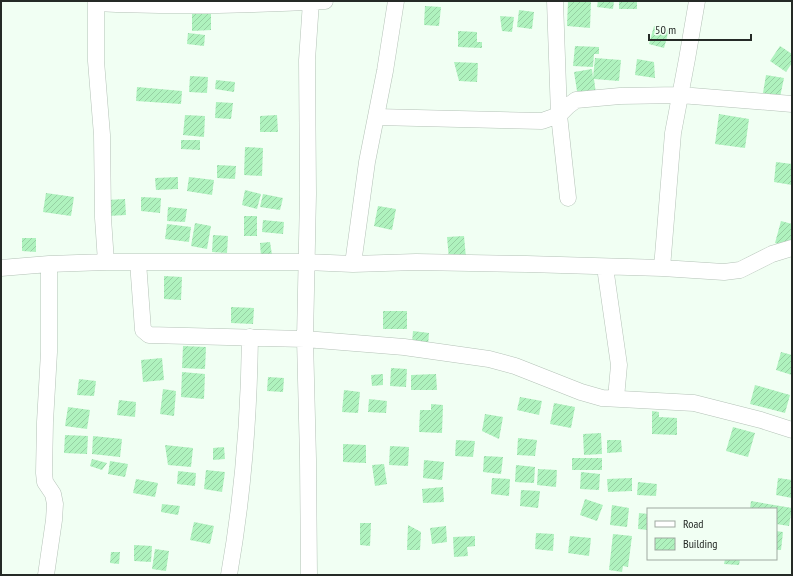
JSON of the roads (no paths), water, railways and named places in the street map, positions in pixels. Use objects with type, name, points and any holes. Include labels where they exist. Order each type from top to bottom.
[{"type":"street","points":[[106,262],[103,218],[102,135],[96,61],[96,2],[134,5],[318,1],[307,60],[305,339],[309,575]]},
{"type":"street","points":[[353,264],[367,162],[396,1]]},
{"type":"street","points":[[555,1],[559,115],[568,198]]},
{"type":"street","points":[[662,268],[673,134],[688,59],[697,1]]},
{"type":"street","points":[[376,117],[542,121],[559,115],[576,100],[620,96],[680,95],[792,104]]},
{"type":"street","points":[[1,268],[49,264],[106,262],[306,262],[353,264],[416,262],[662,268],[724,272],[740,270],[772,254],[792,248]]},
{"type":"street","points":[[138,262],[142,330],[149,335],[305,339],[404,347],[489,359],[515,366],[581,392],[602,398],[694,403],[761,420],[792,430]]},
{"type":"street","points":[[46,575],[55,504],[53,494],[46,482],[44,473],[49,352],[49,264]]},
{"type":"street","points":[[605,267],[619,365],[616,398]]},
{"type":"street","points":[[229,575],[242,488],[249,398],[250,337]]}]
